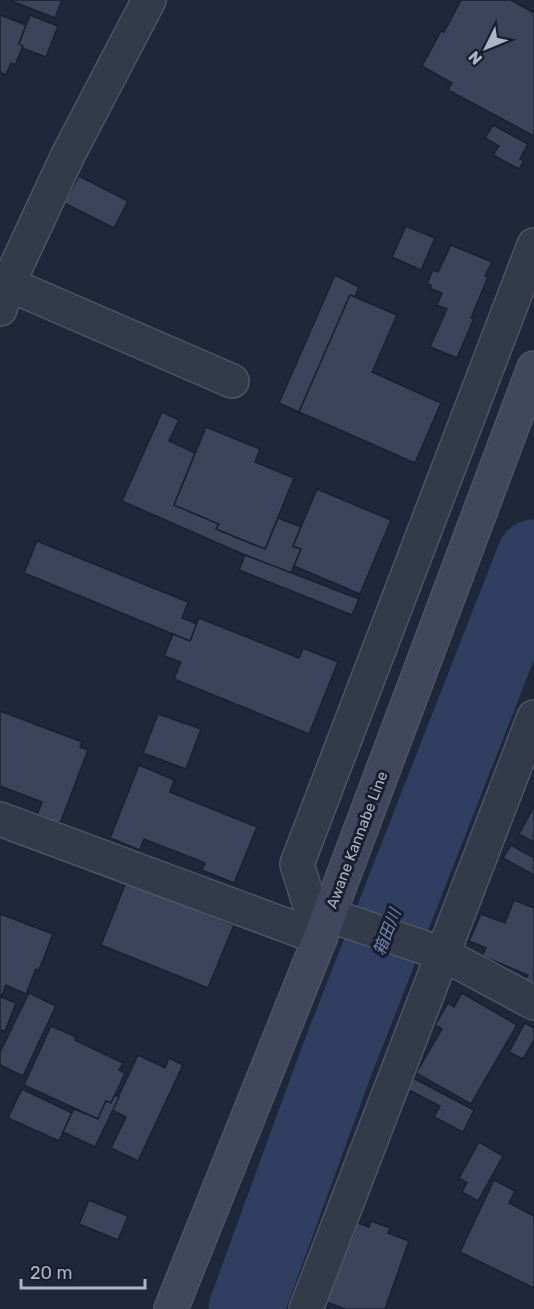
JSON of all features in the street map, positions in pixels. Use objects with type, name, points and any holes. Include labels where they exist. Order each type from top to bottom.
[{"type":"main road","name":"Awane Kannabe Line","points":[[171,1309],[324,926],[534,368]]},
{"type":"street","points":[[149,0],[68,155],[4,296],[232,381]]},
{"type":"street","points":[[324,926],[297,864],[534,245]]},
{"type":"street","points":[[306,1309],[534,717]]},
{"type":"street","points":[[0,819],[324,926],[443,954],[534,1003]]},
{"type":"building","points":[[9,0],[62,0],[55,18]]},
{"type":"building","points":[[461,0],[511,0],[534,13],[534,136],[448,90],[452,83],[422,66]]},
{"type":"building","points":[[0,15],[26,25],[19,44],[23,46],[15,65],[11,63],[6,75],[0,72]]},
{"type":"building","points":[[30,15],[58,26],[46,57],[22,48],[23,46],[19,44]]},
{"type":"building","points":[[493,125],[528,144],[520,159],[524,161],[519,169],[493,155],[499,146],[485,138]]},
{"type":"building","points":[[79,176],[128,201],[114,228],[64,203]]},
{"type":"building","points":[[406,226],[435,238],[421,270],[392,257]]},
{"type":"building","points":[[451,245],[492,262],[471,318],[474,318],[457,358],[430,347],[447,309],[437,305],[442,293],[431,289],[431,285],[427,284],[433,270],[438,272]]},
{"type":"building","points":[[335,275],[359,287],[355,297],[350,295],[299,412],[279,403]]},
{"type":"building","points":[[350,295],[397,315],[372,372],[441,403],[415,463],[299,412]]},
{"type":"building","points":[[162,412],[179,420],[169,441],[195,453],[174,505],[219,524],[216,529],[265,549],[278,518],[301,527],[293,546],[301,549],[291,573],[122,501]]},
{"type":"building","points":[[206,427],[260,449],[255,462],[294,478],[265,549],[216,529],[219,524],[174,505]]},
{"type":"building","points":[[317,489],[391,520],[360,594],[294,566],[301,549],[293,546]]},
{"type":"building","points":[[37,541],[188,602],[182,618],[197,624],[190,641],[24,573]]},
{"type":"building","points":[[245,555],[359,599],[352,615],[239,570]]},
{"type":"building","points":[[199,618],[299,658],[303,648],[338,662],[309,734],[174,679],[181,662],[164,656],[173,634],[190,641]]},
{"type":"building","points":[[0,711],[82,742],[80,747],[88,750],[61,821],[58,823],[37,815],[42,802],[0,786]]},
{"type":"building","points":[[158,714],[201,729],[186,769],[143,753]]},
{"type":"building","points":[[139,765],[174,780],[170,792],[257,827],[234,883],[202,870],[205,863],[144,839],[140,850],[110,838]]},
{"type":"building","points":[[534,806],[534,842],[519,834]]},
{"type":"building","points":[[511,845],[534,858],[534,875],[503,858]]},
{"type":"building","points":[[126,882],[234,925],[208,988],[101,945]]},
{"type":"building","points":[[514,900],[534,908],[534,983],[525,980],[528,975],[482,956],[486,948],[469,941],[481,914],[505,923]]},
{"type":"building","points":[[0,914],[53,934],[39,970],[36,969],[26,994],[6,985],[1,997],[16,1003],[5,1031],[0,1030]]},
{"type":"building","points":[[29,993],[56,1006],[23,1076],[0,1065],[0,1052]]},
{"type":"building","points":[[462,993],[517,1025],[471,1104],[416,1073],[442,1029],[435,1025],[448,1003],[454,1007]]},
{"type":"building","points":[[525,1023],[534,1028],[534,1040],[523,1059],[509,1052]]},
{"type":"building","points":[[51,1026],[123,1063],[119,1070],[125,1073],[111,1103],[106,1101],[98,1119],[24,1085]]},
{"type":"building","points":[[138,1055],[165,1068],[169,1058],[183,1065],[138,1161],[111,1148],[126,1117],[112,1110]]},
{"type":"building","points":[[411,1077],[474,1110],[463,1132],[434,1117],[440,1106],[405,1088]]},
{"type":"building","points":[[22,1089],[72,1113],[59,1141],[8,1118]]},
{"type":"building","points":[[115,1095],[119,1097],[95,1147],[63,1132],[74,1109],[98,1119],[106,1101],[111,1103]]},
{"type":"building","points":[[479,1142],[503,1156],[478,1201],[462,1192],[467,1183],[459,1178]]},
{"type":"building","points":[[494,1180],[515,1191],[509,1203],[534,1216],[534,1288],[460,1252]]},
{"type":"building","points":[[89,1200],[128,1216],[118,1240],[79,1224]]},
{"type":"building","points":[[371,1221],[390,1228],[388,1233],[409,1241],[385,1309],[346,1309],[326,1302],[355,1222],[369,1227]]},
{"type":"waterway","name":"箱田川","points":[[246,1309],[337,1060],[534,557]]}]
